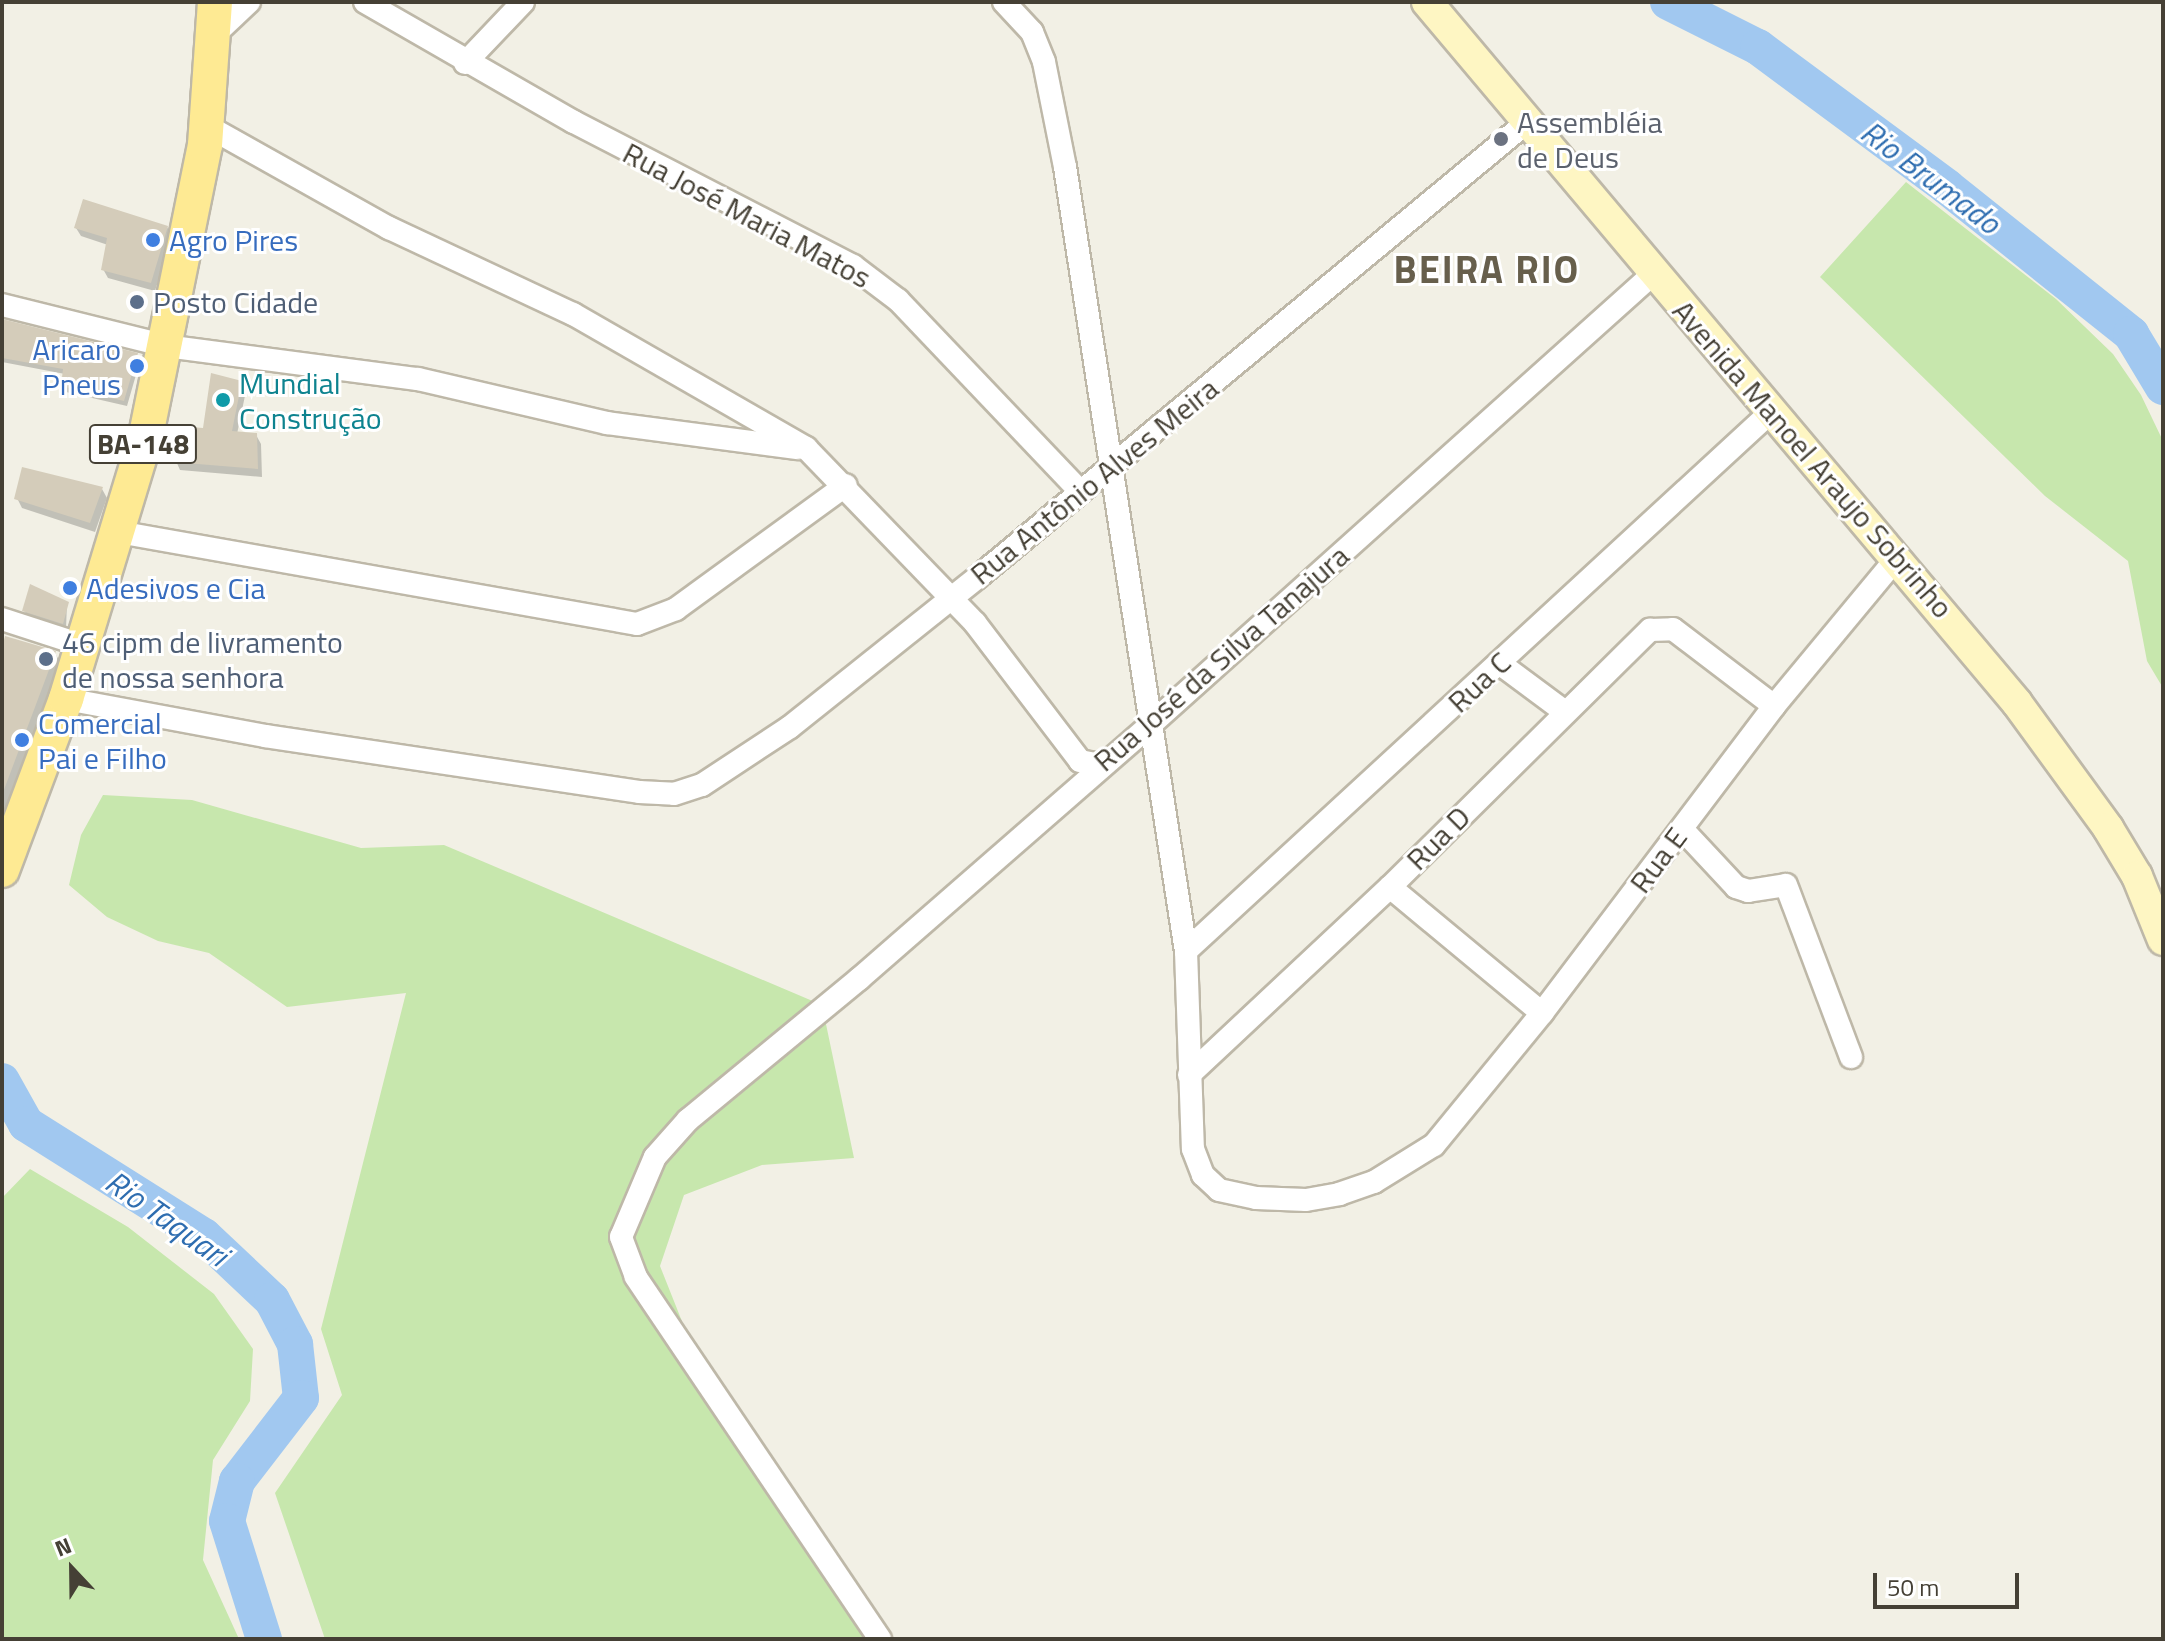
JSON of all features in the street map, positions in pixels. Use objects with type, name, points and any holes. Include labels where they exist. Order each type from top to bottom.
[{"type":"main road","name":"BA-148","points":[[2,870],[66,699],[118,532],[166,346],[207,126],[214,18]]},
{"type":"street","points":[[214,18],[249,2]]},
{"type":"street","name":"Rua José Maria Matos","points":[[365,2],[465,63],[853,266],[917,318],[1080,491]]},
{"type":"street","points":[[465,63],[523,2]]},
{"type":"street","points":[[1004,2],[1032,32],[1051,88],[1186,951],[1189,1075]]},
{"type":"street","name":"Avenida Manoel Araujo Sobrinho","points":[[1427,2],[1526,123],[1897,558],[2070,770],[2137,876],[2163,940]]},
{"type":"street","name":"Rua Antônio Alves Meira","points":[[66,699],[265,736],[639,792],[674,794],[732,769],[951,597],[1526,123]]},
{"type":"street","points":[[207,126],[389,228],[573,314],[806,448],[846,485],[951,597],[1080,761],[1101,765]]},
{"type":"street","name":"Rua José da Silva Tanajura","points":[[880,1639],[636,1277],[621,1237],[655,1157],[688,1120],[786,1041],[1149,726],[1654,273]]},
{"type":"street","points":[[2,305],[166,346],[403,377],[607,423],[806,448]]},
{"type":"street","name":"Rua C","points":[[1186,951],[1771,412]]},
{"type":"street","points":[[118,532],[637,624],[676,609],[846,485]]},
{"type":"street","name":"Rua E","points":[[1189,1075],[1193,1149],[1203,1175],[1219,1190],[1256,1198],[1306,1200],[1374,1182],[1416,1160],[1467,1109],[1774,706],[1897,558]]},
{"type":"street","points":[[2,619],[82,645]]},
{"type":"street","name":"Rua D","points":[[1189,1075],[1390,887],[1650,630],[1673,629],[1774,706]]},
{"type":"street","points":[[1499,663],[1565,712]]},
{"type":"street","points":[[1682,829],[1736,887],[1748,891],[1786,885],[1851,1057]]},
{"type":"street","points":[[1390,887],[1542,1013]]},
{"type":"green space","points":[[1906,182],[2056,299],[2113,354],[2141,395],[2163,441],[2163,688],[2147,661],[2128,561],[2045,496],[1820,277]]},
{"type":"green space","points":[[103,795],[192,800],[361,848],[444,845],[822,1005],[854,1158],[762,1165],[684,1195],[660,1266],[720,1417],[875,1639],[325,1639],[275,1493],[342,1395],[321,1329],[406,993],[287,1007],[209,953],[158,941],[107,917],[69,885],[81,835]]},
{"type":"green space","points":[[30,1169],[128,1227],[214,1294],[253,1349],[250,1401],[213,1460],[203,1560],[239,1639],[2,1639],[2,1198]]},
{"type":"building","points":[[83,199],[168,226],[151,283],[101,270],[107,238],[74,228]]},
{"type":"building","points":[[2,319],[138,353],[124,401],[61,386],[63,369],[2,358]]},
{"type":"building","points":[[211,373],[242,381],[232,431],[257,433],[258,469],[173,462],[180,426],[203,428]]},
{"type":"building","points":[[22,467],[103,487],[90,523],[14,499]]},
{"type":"building","points":[[30,584],[69,602],[63,624],[22,611]]},
{"type":"building","points":[[5,636],[56,651],[2,795],[2,648]]},
{"type":"waterway","name":"Rio Brumado","points":[[1668,2],[1758,47],[1947,187],[2131,334],[2163,387]]},
{"type":"waterway","name":"Rio Taquari","points":[[2,1081],[26,1124],[204,1236],[272,1300],[295,1344],[301,1398],[237,1481],[227,1521],[264,1639]]},
{"type":"place","name":"Assembléia de Deus","points":[[1501,139]]},
{"type":"place","name":"Agro Pires","points":[[153,240]]},
{"type":"place","name":"Posto Cidade","points":[[137,302]]},
{"type":"place","name":"Aricaro Pneus","points":[[137,366]]},
{"type":"place","name":"Mundial Construção","points":[[223,400]]},
{"type":"place","name":"Adesivos e Cia","points":[[70,588]]},
{"type":"place","name":"46 cipm de livramento de nossa senhora","points":[[46,659]]},
{"type":"place","name":"Comercial Pai e Filho","points":[[22,740]]},
{"type":"district","name":"BEIRA RIO","points":[[1487,270]]}]
